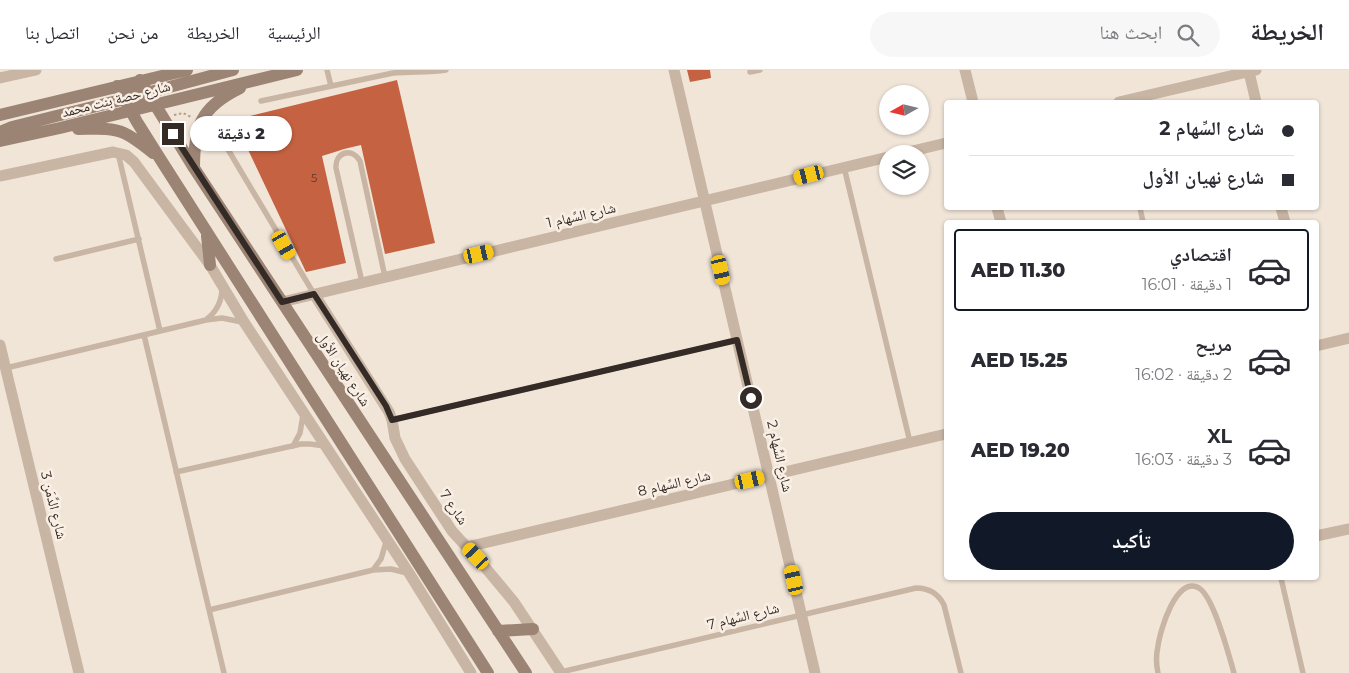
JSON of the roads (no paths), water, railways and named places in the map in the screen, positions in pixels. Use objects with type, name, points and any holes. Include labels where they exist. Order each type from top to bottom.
[{"type":"main road","name":"شارع حصة بنت محمد","points":[[0,115],[187,70]]},
{"type":"main road","points":[[131,110],[137,100],[147,93],[233,70]]},
{"type":"main road","name":"شارع حصة بنت محمد","points":[[0,141],[297,70]]},
{"type":"main road","points":[[194,168],[194,147],[197,130],[205,115],[216,102],[231,92],[259,79]]},
{"type":"main road","name":"شارع نهيان الأول","points":[[140,80],[194,168],[526,673]]},
{"type":"main road","points":[[0,132],[12,127],[125,98],[134,91],[140,80]]},
{"type":"main road","points":[[118,86],[159,157],[488,673]]},
{"type":"main road","points":[[60,128],[110,129],[118,131],[133,138],[159,157]]},
{"type":"main road","points":[[206,231],[210,266]]},
{"type":"main road","points":[[498,631],[533,629]]},
{"type":"street","points":[[0,78],[36,70]]},
{"type":"street","name":"شارع السِّهام 2","points":[[674,70],[815,673]]},
{"type":"street","points":[[965,70],[972,100]]},
{"type":"street","points":[[1127,100],[1252,71],[1256,100]]},
{"type":"street","points":[[929,147],[944,143]]},
{"type":"street","points":[[0,176],[109,153],[126,155],[134,162],[210,266],[244,322],[409,573],[464,668],[471,673]]},
{"type":"street","name":"شارع السِّهام 1","points":[[282,302],[879,159]]},
{"type":"street","name":"شارع 7","points":[[314,294],[386,406],[392,420],[395,438],[404,459],[452,531],[500,585],[533,629],[561,673]]},
{"type":"street","points":[[1319,345],[1349,338]]},
{"type":"street","name":"شارع الدِّمَن 3","points":[[0,345],[79,673]]},
{"type":"street","name":"شارع السِّهام 8","points":[[467,547],[944,434]]},
{"type":"street","points":[[1319,535],[1349,529]]},
{"type":"lane","points":[[327,70],[331,86]]},
{"type":"lane","points":[[262,101],[393,73],[446,70]]},
{"type":"lane","points":[[750,72],[760,70]]},
{"type":"lane","points":[[217,131],[314,294]]},
{"type":"lane","points":[[118,153],[160,331]]},
{"type":"lane","points":[[362,282],[336,168],[339,157],[345,153],[356,155],[360,161],[385,277]]},
{"type":"lane","points":[[844,167],[910,442]]},
{"type":"lane","points":[[56,259],[139,239]]},
{"type":"lane","points":[[206,320],[219,305],[222,286]]},
{"type":"lane","points":[[6,368],[206,320],[222,318],[244,322]]},
{"type":"lane","points":[[144,335],[224,673]]},
{"type":"lane","points":[[392,420],[737,340]]},
{"type":"lane","points":[[293,446],[300,433],[303,410]]},
{"type":"lane","points":[[176,472],[293,446],[310,444],[327,447]]},
{"type":"lane","points":[[373,570],[384,553],[387,540]]},
{"type":"lane","points":[[209,610],[373,570],[409,573]]},
{"type":"lane","points":[[1281,580],[1303,673]]},
{"type":"lane","points":[[1158,673],[1158,646],[1162,626],[1178,594],[1190,586],[1200,588],[1206,596],[1220,626],[1234,673]]},
{"type":"lane","name":"شارع السِّهام 7","points":[[561,673],[916,588],[930,590],[941,599],[961,673]]}]
